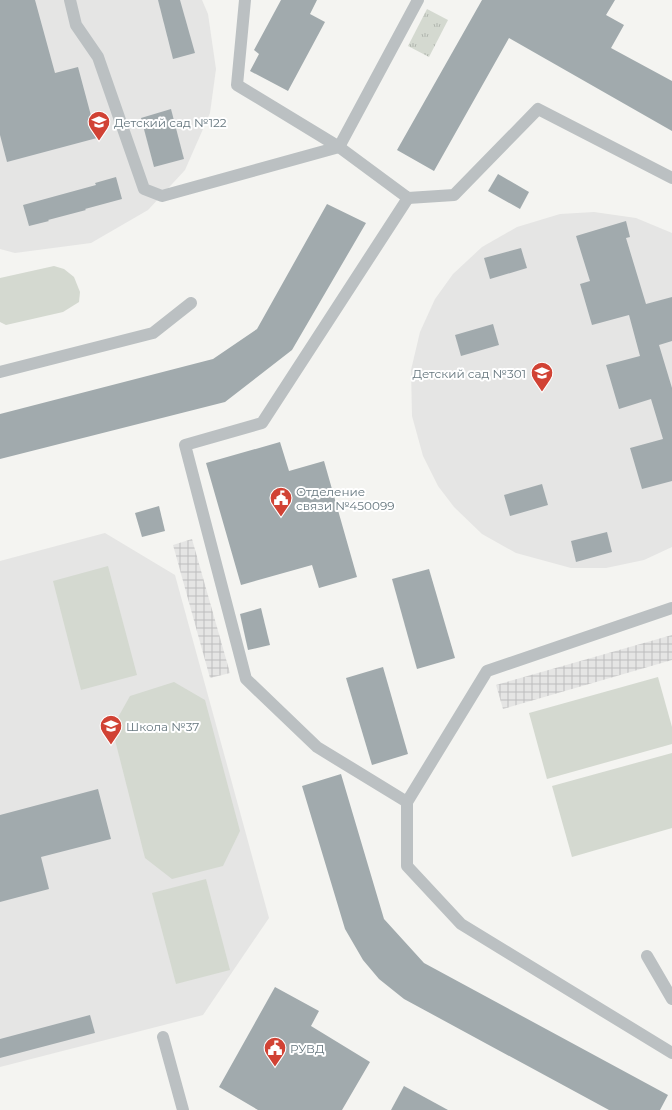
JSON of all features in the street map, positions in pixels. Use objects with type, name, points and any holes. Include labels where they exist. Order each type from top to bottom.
[{"type":"lane","points":[[70,0],[76,25],[98,57],[144,189],[162,196],[339,147],[418,0]]},
{"type":"lane","points":[[245,0],[237,85],[339,147],[408,198],[454,195],[538,109],[672,178]]},
{"type":"lane","points":[[407,802],[317,747],[246,679],[185,445],[262,423],[408,198]]},
{"type":"lane","points":[[0,372],[153,333],[191,303]]},
{"type":"lane","points":[[672,608],[488,671],[407,802],[407,866],[461,924],[672,1053]]},
{"type":"lane","points":[[648,956],[672,999]]},
{"type":"lane","points":[[164,1037],[183,1110]]},
{"type":"shaded area","name":"Детский сад №122","points":[[0,0],[202,0],[208,14],[216,69],[210,113],[185,170],[148,210],[91,243],[15,253],[0,249]]},
{"type":"shaded area","name":"Детский сад №301","points":[[594,212],[636,218],[672,233],[672,547],[644,560],[606,568],[571,568],[516,553],[482,534],[454,507],[438,486],[423,456],[412,416],[411,370],[420,332],[435,299],[453,274],[482,247],[517,227],[560,214]]},
{"type":"shaded area","name":"Школа №37","points":[[105,533],[175,575],[269,918],[203,1015],[0,1067],[0,561]]},
{"type":"shaded area","points":[[192,539],[230,673],[210,678],[173,545]]},
{"type":"shaded area","points":[[672,635],[672,660],[503,709],[496,685]]},
{"type":"green space","points":[[427,9],[448,20],[429,57],[408,46]]},
{"type":"green space","points":[[54,266],[64,269],[74,277],[80,292],[79,302],[63,312],[6,325],[0,322],[0,278]]},
{"type":"green space","points":[[108,566],[137,675],[81,690],[53,581]]},
{"type":"green space","points":[[658,677],[672,727],[672,744],[547,779],[529,713]]},
{"type":"green space","points":[[174,682],[205,700],[240,831],[223,866],[172,879],[145,858],[112,728],[130,696]]},
{"type":"green space","points":[[672,753],[672,828],[572,857],[552,786]]},
{"type":"green space","points":[[206,879],[230,970],[176,984],[152,893]]},
{"type":"building","points":[[0,0],[35,0],[55,73],[78,67],[97,138],[7,162],[0,135]]},
{"type":"building","points":[[158,0],[180,0],[195,53],[173,59]]},
{"type":"building","points":[[281,0],[317,0],[310,14],[325,22],[288,91],[250,71],[259,54],[254,50]]},
{"type":"building","points":[[482,0],[615,0],[606,15],[624,25],[611,48],[672,81],[672,131],[509,38],[434,171],[397,150]]},
{"type":"building","points":[[171,109],[184,159],[154,167],[141,118]]},
{"type":"building","points":[[498,174],[529,192],[520,209],[488,191]]},
{"type":"building","points":[[116,177],[122,199],[29,226],[23,205],[96,185],[95,183]]},
{"type":"building","points":[[327,204],[366,223],[292,350],[225,402],[0,459],[0,414],[213,359],[257,329]]},
{"type":"building","points":[[626,221],[630,237],[626,238],[646,304],[672,297],[672,341],[659,345],[672,388],[672,481],[642,489],[630,448],[663,439],[651,399],[619,409],[606,365],[640,356],[629,315],[592,325],[580,284],[590,281],[576,236]]},
{"type":"building","points":[[521,248],[527,268],[490,279],[484,258]]},
{"type":"building","points":[[493,324],[499,345],[461,356],[455,335]]},
{"type":"building","name":"Отделение связи №450099","points":[[280,442],[289,471],[324,461],[357,577],[319,588],[312,565],[241,585],[206,463]]},
{"type":"building","points":[[542,484],[548,505],[510,516],[504,495]]},
{"type":"building","points":[[159,506],[165,531],[142,537],[135,513]]},
{"type":"building","points":[[607,532],[612,552],[576,562],[571,541]]},
{"type":"building","points":[[429,569],[455,658],[417,669],[392,579]]},
{"type":"building","points":[[261,608],[270,645],[248,650],[240,614]]},
{"type":"building","points":[[383,667],[408,754],[372,765],[346,678]]},
{"type":"building","points":[[341,774],[384,919],[424,963],[668,1095],[660,1110],[609,1110],[404,999],[379,979],[363,960],[345,929],[302,786]]},
{"type":"building","points":[[98,789],[111,839],[41,857],[49,889],[0,902],[0,815]]},
{"type":"building","points":[[275,987],[319,1011],[311,1026],[370,1062],[342,1110],[258,1110],[219,1087]]},
{"type":"building","points":[[90,1015],[95,1033],[0,1058],[0,1039]]},
{"type":"building","points":[[404,1086],[448,1110],[391,1110]]},
{"type":"place","name":"Детский сад №122","points":[[99,142]]},
{"type":"place","name":"Детский сад №301","points":[[542,392]]},
{"type":"place","name":"Отделение связи №450099","points":[[281,518]]},
{"type":"place","name":"Школа №37","points":[[111,746]]},
{"type":"place","name":"РУВД","points":[[275,1068]]}]
